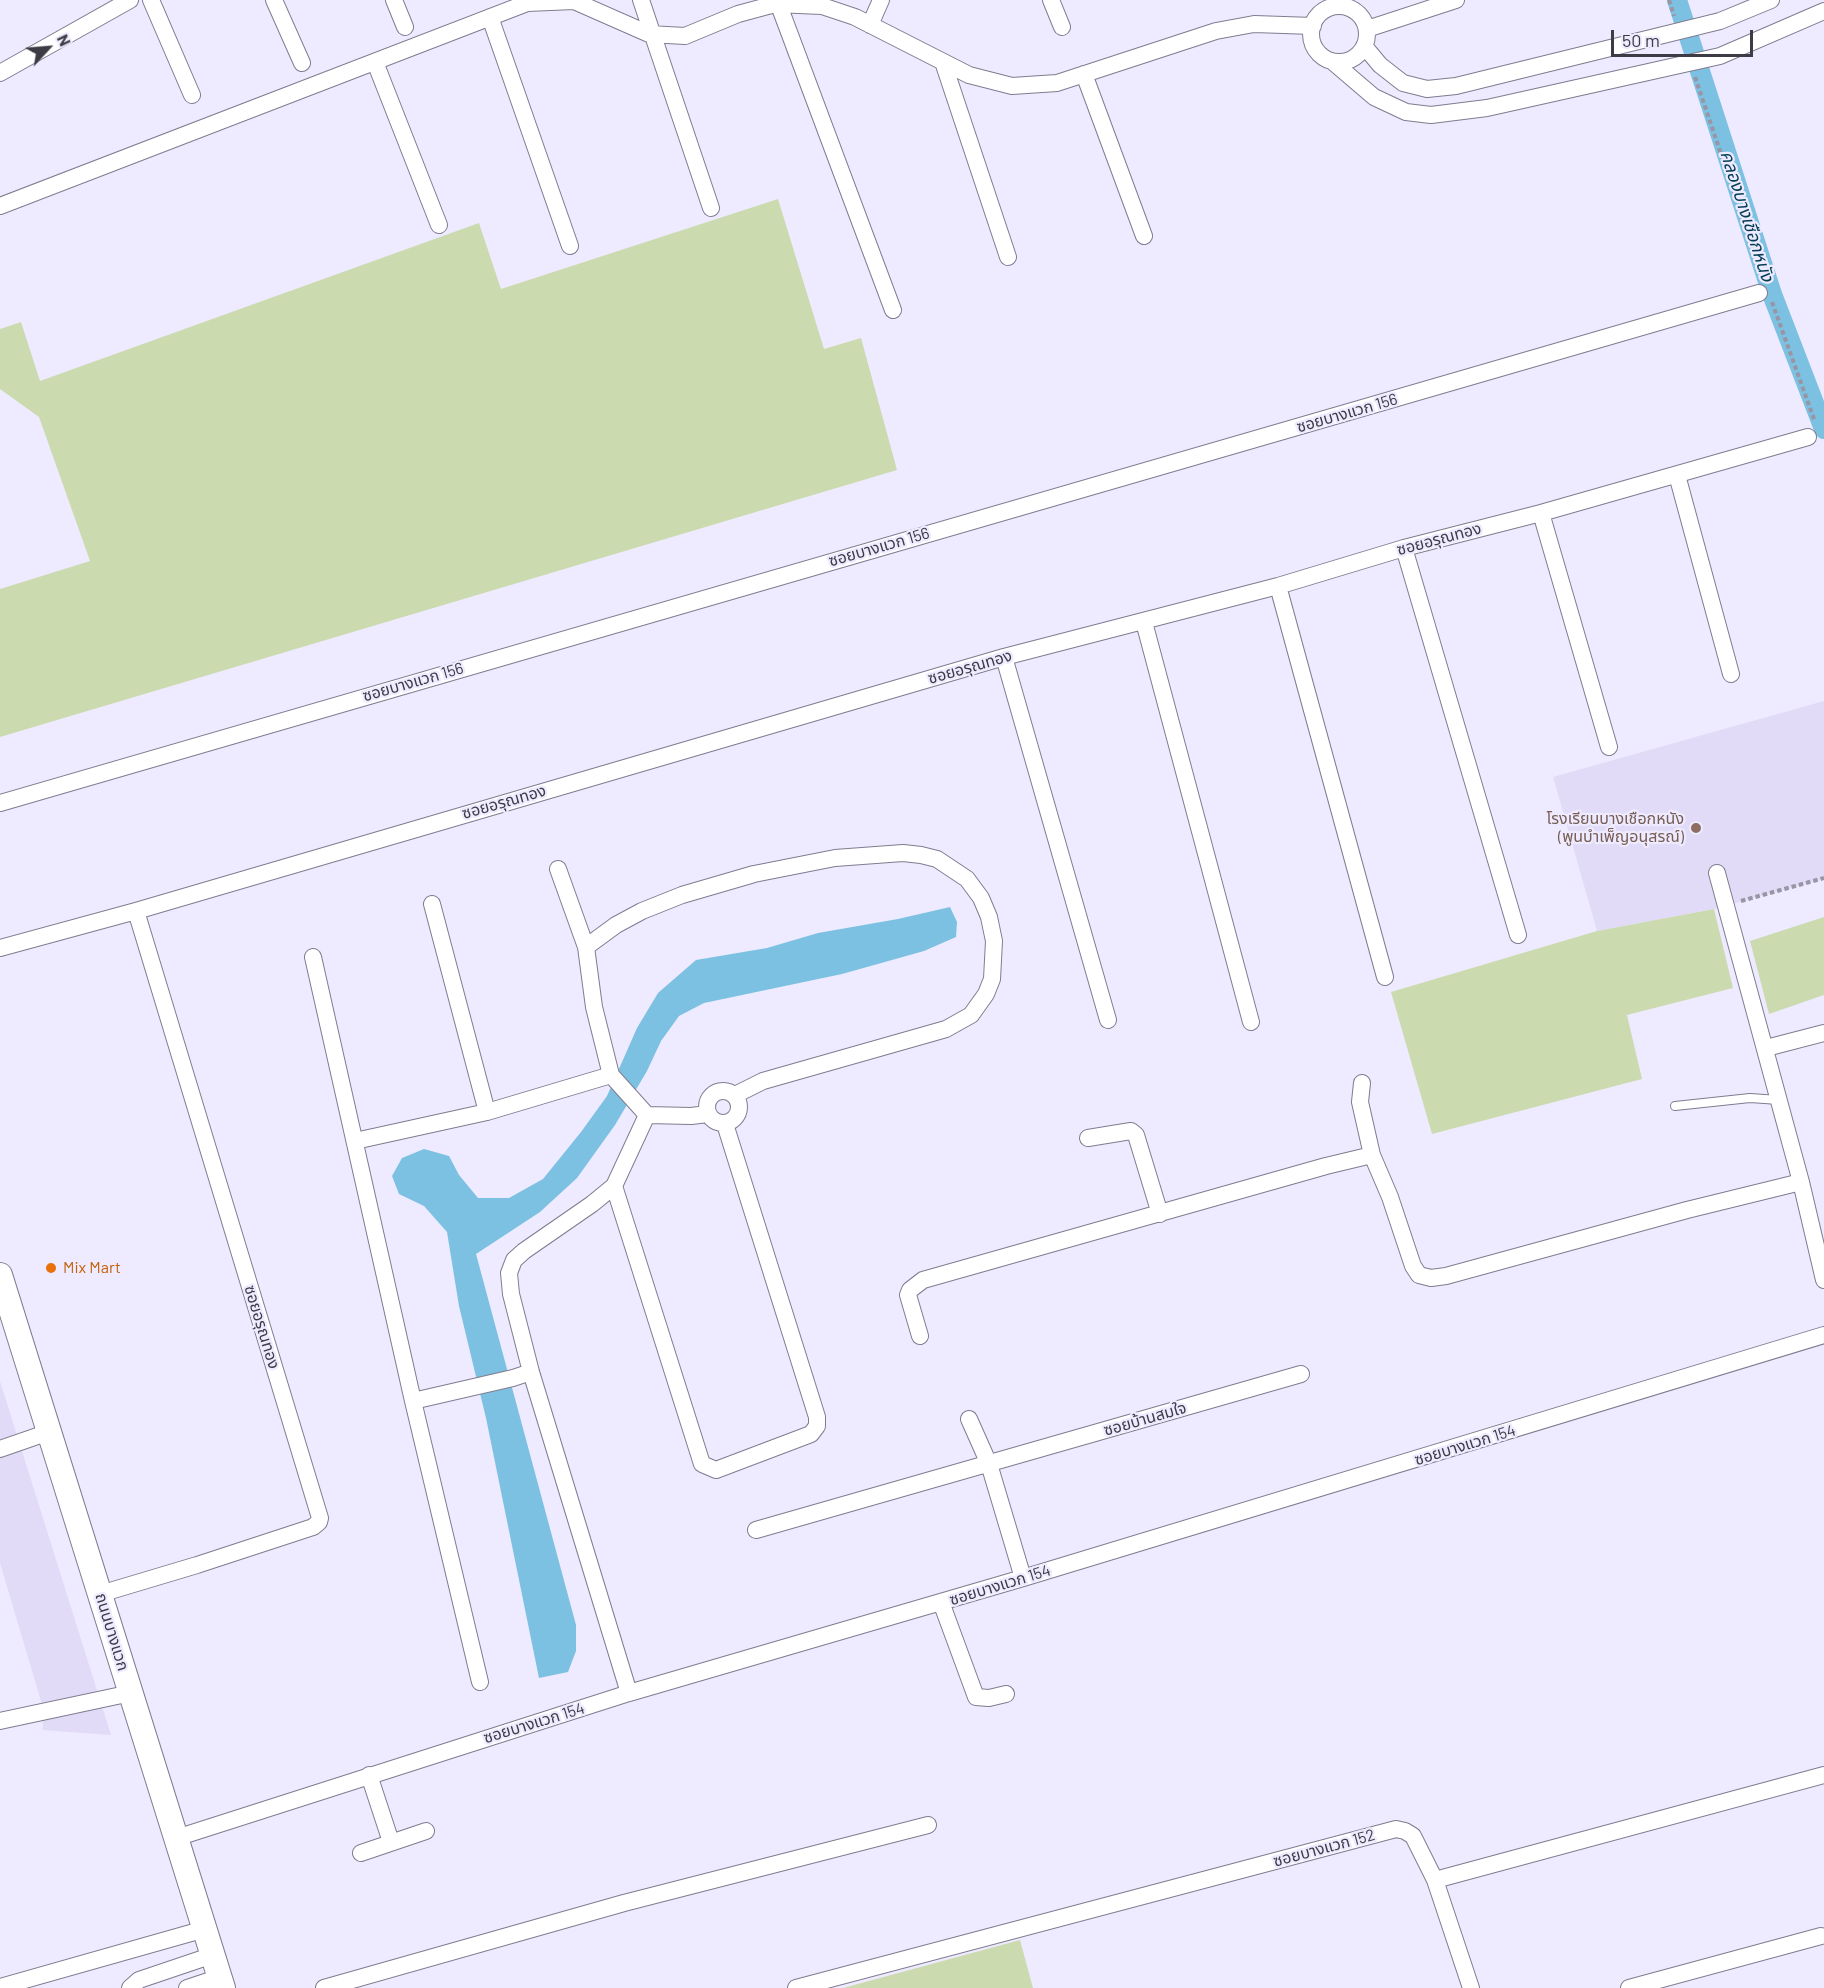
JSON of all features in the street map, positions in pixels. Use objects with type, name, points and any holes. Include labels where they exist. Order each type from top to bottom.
[{"type":"main road","name":"ถนนบางแวก","points":[[0,1275],[218,1973]]},
{"type":"street","points":[[0,73],[130,0]]},
{"type":"street","points":[[151,0],[192,95]]},
{"type":"street","points":[[274,0],[303,63]]},
{"type":"street","points":[[394,0],[405,27]]},
{"type":"street","points":[[641,0],[711,208]]},
{"type":"street","points":[[870,25],[881,0]]},
{"type":"street","points":[[1051,0],[1062,27]]},
{"type":"street","points":[[1367,29],[1456,0]]},
{"type":"street","points":[[1365,47],[1380,65],[1403,83],[1427,89],[1456,86],[1720,21],[1771,0]]},
{"type":"street","points":[[0,206],[526,3],[574,1],[653,34],[685,36],[738,14],[777,2],[822,6],[870,25],[969,75],[1012,86],[1057,83],[1216,31],[1254,24],[1313,26]]},
{"type":"street","points":[[777,2],[893,310]]},
{"type":"street","points":[[1333,62],[1352,60],[1359,55],[1365,47],[1367,29],[1358,13],[1350,8],[1330,4],[1317,17],[1313,26],[1311,35],[1318,52],[1374,97],[1406,112],[1431,115],[1487,108],[1720,56],[1821,12]]},
{"type":"street","points":[[490,17],[570,246]]},
{"type":"street","points":[[375,62],[440,225]]},
{"type":"street","points":[[943,62],[1008,258]]},
{"type":"street","points":[[1084,74],[1144,236]]},
{"type":"street","name":"ซอยบางแวก 156","points":[[0,803],[1765,290]]},
{"type":"street","name":"ซอยอรุณทอง","points":[[0,948],[136,911],[1004,657],[1278,586],[1404,548],[1677,475],[1812,431]]},
{"type":"street","points":[[1677,475],[1731,674]]},
{"type":"street","points":[[1541,513],[1609,747]]},
{"type":"street","points":[[1404,548],[1518,934]]},
{"type":"street","points":[[1278,586],[1385,977]]},
{"type":"street","points":[[1144,622],[1251,1022]]},
{"type":"street","points":[[1004,657],[1108,1020]]},
{"type":"street","points":[[586,947],[616,925],[642,911],[682,895],[754,874],[835,858],[903,853],[921,855],[937,859],[968,879],[981,898],[989,917],[994,941],[992,979],[986,994],[971,1015],[946,1029],[763,1081],[735,1095],[722,1091],[713,1095],[708,1104],[708,1114],[715,1121],[725,1124],[731,1122],[738,1114],[740,1105],[735,1095]]},
{"type":"street","points":[[558,869],[586,947],[594,1007],[612,1076],[647,1115],[708,1114]]},
{"type":"street","points":[[1717,873],[1766,1048],[1824,1280]]},
{"type":"street","points":[[432,904],[487,1112]]},
{"type":"street","name":"ซอยอรุณทอง","points":[[100,1594],[317,1526],[320,1518],[136,911]]},
{"type":"street","points":[[313,957],[413,1401],[480,1682]]},
{"type":"street","points":[[1766,1048],[1824,1033]]},
{"type":"street","points":[[355,1141],[487,1112],[612,1076]]},
{"type":"street","points":[[1362,1083],[1360,1102],[1372,1155],[1390,1197],[1413,1266],[1419,1275],[1431,1278],[1446,1276],[1686,1210],[1801,1182]]},
{"type":"street","points":[[629,1693],[531,1372],[511,1294],[509,1273],[514,1260],[614,1186],[647,1115]]},
{"type":"street","points":[[614,1186],[702,1464],[716,1470],[811,1434],[817,1426],[817,1417],[725,1124]]},
{"type":"street","points":[[1088,1138],[1131,1131],[1137,1135],[1160,1214]]},
{"type":"street","points":[[920,1335],[908,1295],[910,1290],[923,1280],[1372,1155]]},
{"type":"street","name":"ซอยบางแวก 154","points":[[176,1838],[629,1693],[1023,1578],[1824,1335]]},
{"type":"street","points":[[413,1401],[531,1372]]},
{"type":"street","name":"ซอยบ้านสมใจ","points":[[756,1530],[1301,1374]]},
{"type":"street","points":[[969,1419],[989,1464],[1023,1578]]},
{"type":"street","points":[[0,1449],[48,1432]]},
{"type":"street","points":[[941,1602],[976,1696],[989,1698],[1006,1694]]},
{"type":"street","points":[[0,1721],[131,1693]]},
{"type":"street","points":[[369,1775],[391,1842]]},
{"type":"street","points":[[1435,1880],[1824,1775]]},
{"type":"street","points":[[324,1988],[624,1903],[928,1825]]},
{"type":"street","name":"ซอยบางแวก 152","points":[[796,1988],[1396,1829],[1413,1836],[1435,1880],[1471,1988]]},
{"type":"street","points":[[360,1853],[426,1831]]},
{"type":"street","points":[[0,1987],[205,1929]]},
{"type":"street","points":[[1629,1988],[1821,1936]]},
{"type":"street","points":[[130,1988],[139,1980],[218,1973]]},
{"type":"street","points":[[187,1988],[218,1973]]},
{"type":"lane","points":[[1675,1106],[1749,1098],[1779,1100]]},
{"type":"path","points":[[1669,0],[1676,23]]},
{"type":"path","points":[[1692,68],[1812,431]]},
{"type":"path","points":[[1726,905],[1824,878]]},
{"type":"shaded area","name":"โรงเรียนบางเชือกหนัง (พูนบำเพ็ญอนุสรณ์)","points":[[1824,701],[1824,879],[1714,909],[1597,931],[1553,777]]},
{"type":"shaded area","points":[[0,1381],[111,1735],[43,1730],[41,1701],[0,1563]]},
{"type":"green space","points":[[778,199],[824,349],[861,338],[897,470],[0,737],[0,589],[90,561],[39,417],[0,389],[0,329],[21,322],[40,381],[479,223],[501,289]]},
{"type":"green space","points":[[1714,909],[1733,988],[1627,1015],[1642,1079],[1432,1134],[1391,992],[1597,931]]},
{"type":"green space","points":[[1824,917],[1824,995],[1769,1014],[1750,941]]},
{"type":"green space","points":[[1020,1940],[1033,1988],[843,1988]]},
{"type":"water","points":[[950,907],[957,922],[956,937],[924,951],[842,974],[704,1003],[679,1016],[661,1041],[647,1071],[615,1125],[577,1178],[540,1212],[476,1254],[576,1625],[576,1651],[568,1672],[539,1678],[486,1418],[459,1306],[447,1232],[424,1206],[399,1194],[392,1176],[402,1158],[424,1149],[449,1156],[459,1175],[478,1198],[509,1198],[543,1179],[581,1132],[607,1096],[637,1028],[658,993],[696,960],[767,948],[818,933]]},
{"type":"waterway","name":"คลองบางเชือกหนัง","points":[[1677,0],[1772,294],[1824,429]]},
{"type":"place","name":"โรงเรียนบางเชือกหนัง (พูนบำเพ็ญอนุสรณ์)","points":[[1696,828]]},
{"type":"place","name":"Mix Mart","points":[[51,1268]]}]
